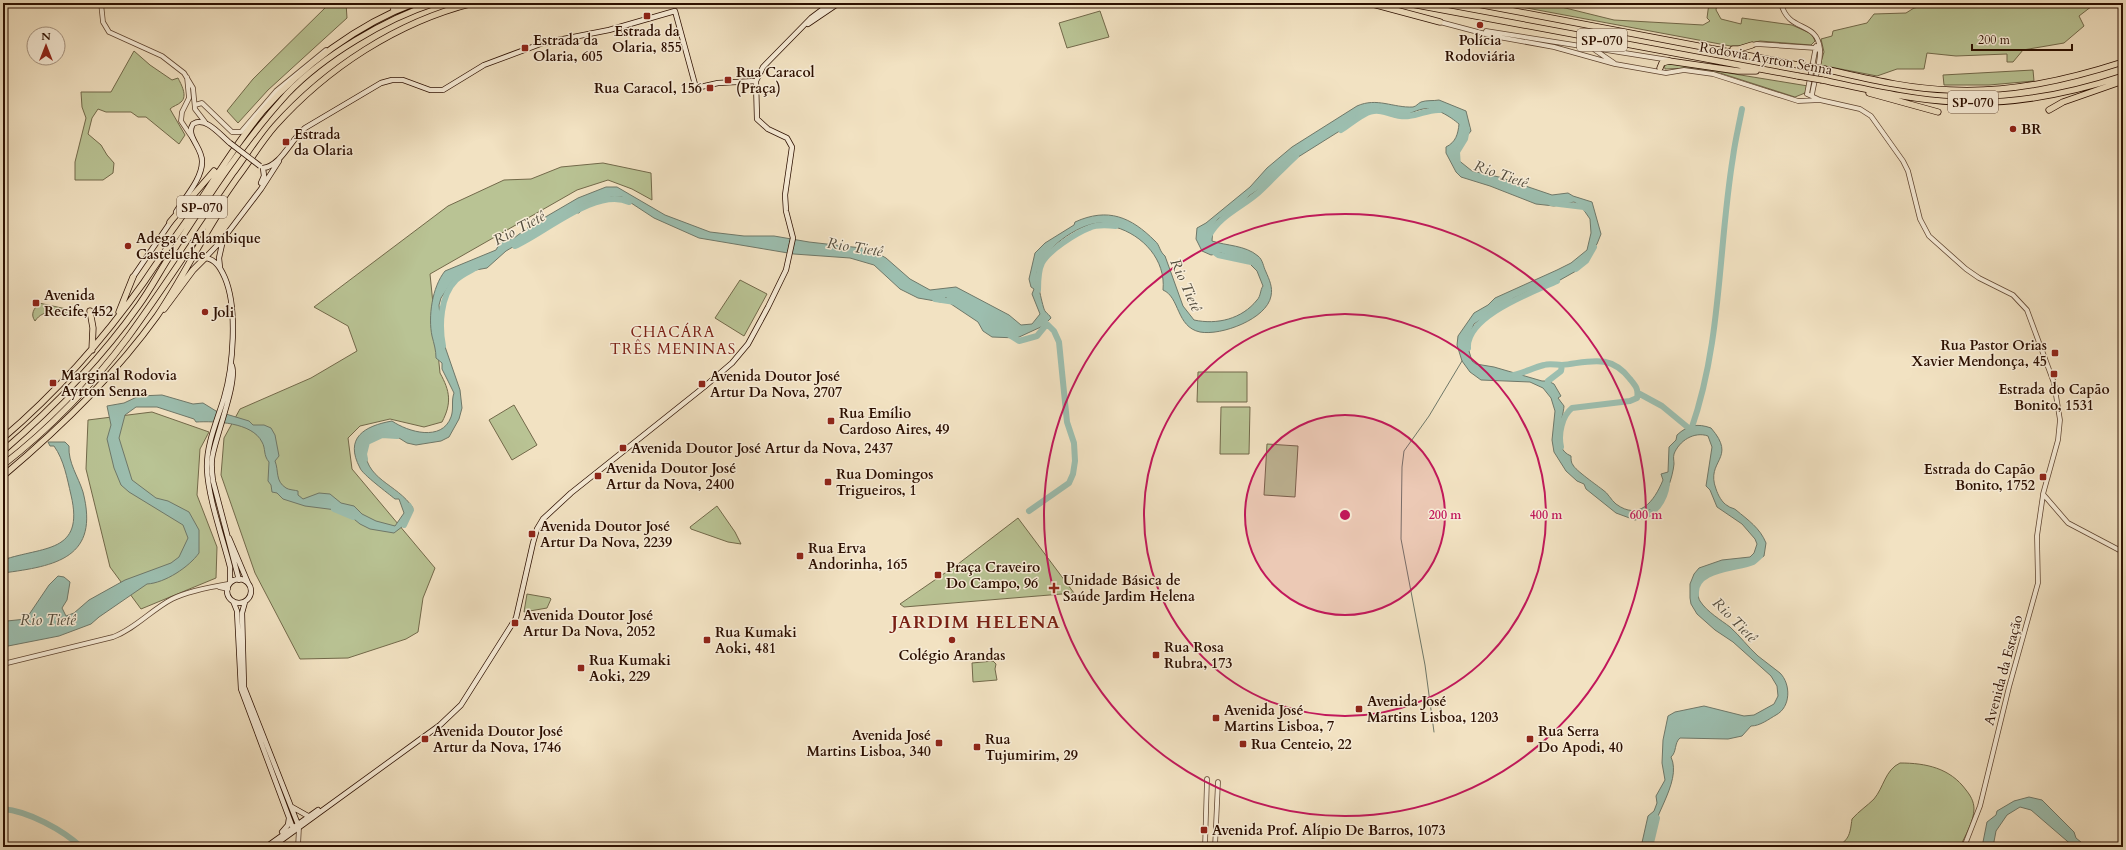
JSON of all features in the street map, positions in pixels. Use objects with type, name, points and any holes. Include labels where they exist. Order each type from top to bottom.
[{"type":"highway","points":[[170,222],[232,152],[270,104],[320,58],[362,30],[415,3]]},
{"type":"highway","name":"SP-070","points":[[3,451],[64,395],[98,357],[140,304],[197,214],[260,125],[288,93],[324,63],[366,36],[401,17],[435,3]]},
{"type":"highway","name":"SP-070","points":[[3,465],[41,432],[74,400],[107,363],[147,311],[222,199],[275,127],[327,77],[351,59],[401,30],[447,11],[473,3]]},
{"type":"highway","points":[[1369,3],[1440,22]]},
{"type":"highway","name":"Rodovia Ayrton Senna","points":[[1406,3],[1930,100],[1990,102],[2065,93],[2123,76]]},
{"type":"highway","name":"Rodovia Ayrton Senna","points":[[1472,3],[1925,88],[1977,91],[2003,90],[2051,83],[2123,62]]},
{"type":"highway","points":[[1661,38],[1733,49],[1739,49],[1752,45]]},
{"type":"highway","points":[[1752,45],[1749,50],[1753,56]]},
{"type":"highway","points":[[1660,68],[1662,63],[1670,61],[1738,71],[1764,70]]},
{"type":"highway","points":[[2049,110],[2063,102],[2123,81]]},
{"type":"highway","points":[[1856,87],[1887,99],[1938,112]]},
{"type":"highway","points":[[3,438],[32,413],[92,352],[116,320],[232,152]]},
{"type":"highway","points":[[158,315],[218,214],[222,199]]},
{"type":"highway","points":[[3,476],[72,414],[130,351],[205,258]]},
{"type":"highway","points":[[116,320],[134,277]]},
{"type":"highway","points":[[90,310],[93,328],[92,352]]},
{"type":"main road","points":[[298,825],[440,725],[456,711],[478,680],[516,618],[535,536],[543,519],[554,507],[619,453],[709,384],[737,357],[757,328],[780,284],[790,259],[793,238],[786,211],[785,195],[792,147],[787,138],[768,129],[757,119],[756,81],[759,73],[769,60],[820,11],[831,3]]},
{"type":"main road","points":[[803,27],[839,3]]},
{"type":"main road","points":[[257,192],[261,189],[281,155],[296,134],[304,128],[388,81],[403,80],[430,90],[443,90],[484,65],[543,43],[609,30],[675,11],[696,88],[718,82],[756,81]]},
{"type":"main road","points":[[134,277],[170,222],[201,170],[202,157],[191,133],[191,126],[198,121],[205,122],[261,167],[263,180],[257,192],[223,239],[205,258],[215,261],[220,268],[230,289],[232,303],[232,383],[209,453],[207,470],[230,567],[228,585],[229,596],[237,611],[241,689],[293,829]]},
{"type":"main road","points":[[261,167],[272,165],[281,155]]},
{"type":"main road","points":[[220,268],[219,253],[223,239]]},
{"type":"main road","points":[[218,425],[212,459],[212,470],[225,528],[239,580]]},
{"type":"main road","points":[[225,528],[249,584],[250,595],[245,602],[242,613],[244,687],[298,825]]},
{"type":"main road","points":[[228,585],[239,580],[249,584]]},
{"type":"main road","points":[[233,601],[239,603],[245,602]]},
{"type":"main road","points":[[290,804],[300,813],[308,816]]},
{"type":"main road","points":[[269,846],[308,816],[328,804]]},
{"type":"main road","points":[[269,846],[288,825],[289,816]]},
{"type":"street","points":[[101,3],[103,22],[109,32],[162,56],[176,65],[187,77],[193,88],[195,110],[205,122]]},
{"type":"street","points":[[195,105],[202,103],[232,132],[241,132],[276,91],[312,60],[370,22],[407,3]]},
{"type":"street","points":[[1781,3],[1784,15],[1788,19],[1812,30],[1820,51],[1810,94],[1804,102]]},
{"type":"street","points":[[1440,22],[1554,47],[1615,64],[1666,73],[1684,70],[1713,74],[1804,102],[1820,100]]},
{"type":"street","points":[[1470,29],[1511,34],[1670,61]]},
{"type":"street","points":[[1810,94],[1817,40]]},
{"type":"street","name":"Rodovia Ayrton Senna","points":[[1752,45],[1805,47],[1816,48],[1820,51]]},
{"type":"street","name":"Rodovia Ayrton Senna","points":[[1805,47],[1812,52],[1815,58]]},
{"type":"street","points":[[1593,48],[1615,64]]},
{"type":"street","points":[[1654,58],[1660,68],[1666,73]]},
{"type":"street","points":[[187,77],[189,98],[182,112],[182,121],[194,140]]},
{"type":"street","points":[[1792,99],[1798,99],[1810,94]]},
{"type":"street","points":[[1810,94],[1820,100]]},
{"type":"street","name":"Avenida da Estação","points":[[1820,100],[1860,109],[1871,116],[1903,161],[1908,171],[1920,219],[1929,236],[1966,269],[1978,278],[2013,295],[2027,310],[2054,383],[2060,420],[2058,440],[2043,494],[2037,536],[2038,583],[2008,686],[1980,806],[1964,847]]},
{"type":"street","points":[[2043,494],[2068,522],[2123,552]]},
{"type":"street","points":[[3,664],[113,637],[124,632],[161,606],[180,595],[228,585]]},
{"type":"street","points":[[1205,847],[1207,779]]},
{"type":"street","points":[[1215,847],[1218,782]]},
{"type":"street","points":[[298,825],[298,847]]},
{"type":"street","points":[[293,829],[298,837]]},
{"type":"green space","points":[[330,3],[346,3],[347,18],[268,90],[238,123],[227,111],[253,79]]},
{"type":"green space","points":[[1500,3],[1545,3],[1614,20],[1703,25],[1710,21],[1707,18],[1709,3],[1717,3],[1716,10],[1721,19],[1741,24],[1742,18],[1792,25],[1812,34],[1815,41],[1811,45],[1760,41],[1736,47]]},
{"type":"green space","points":[[1939,3],[2096,3],[2079,16],[2084,26],[2064,43],[2023,50],[2013,62],[2007,62],[2007,54],[1956,56],[1927,53],[1924,69],[1897,69],[1877,76],[1820,65],[1824,52],[1821,39],[1832,36],[1833,31],[1867,23],[1874,14],[1906,13],[1914,8]]},
{"type":"green space","points":[[1100,11],[1109,37],[1067,48],[1059,23]]},
{"type":"green space","points":[[134,51],[150,65],[172,80],[178,78],[181,83],[184,97],[181,102],[170,109],[185,135],[179,144],[146,117],[138,117],[131,112],[106,112],[98,109],[92,118],[88,134],[101,145],[114,163],[113,173],[103,180],[75,180],[75,162],[86,118],[82,107],[81,92],[111,92]]},
{"type":"green space","points":[[1667,63],[1808,86],[1805,93],[1795,97],[1720,73],[1689,68],[1665,69],[1664,64]]},
{"type":"green space","points":[[2033,70],[2034,81],[1989,85],[1944,85],[1943,75]]},
{"type":"green space","points":[[603,163],[651,173],[652,200],[632,189],[608,180],[577,190],[430,274],[440,373],[448,391],[447,409],[442,422],[424,427],[390,419],[360,426],[348,438],[352,469],[435,568],[423,598],[418,632],[406,639],[348,658],[300,659],[255,573],[221,475],[224,438],[240,409],[311,378],[357,351],[348,326],[314,307],[448,206],[504,180],[531,179],[561,167]]},
{"type":"green space","points":[[740,280],[767,294],[744,336],[715,318]]},
{"type":"green space","points":[[39,303],[71,310],[71,312],[69,314],[42,314],[35,321],[33,316],[34,309]]},
{"type":"green space","points":[[1198,372],[1247,372],[1247,402],[1197,402]]},
{"type":"green space","points":[[514,405],[537,445],[512,460],[489,420]]},
{"type":"green space","points":[[1221,407],[1250,407],[1249,454],[1220,454]]},
{"type":"green space","points":[[152,412],[209,432],[200,449],[197,495],[217,547],[216,578],[141,609],[110,567],[86,469],[88,420]]},
{"type":"green space","points":[[1267,444],[1298,446],[1295,497],[1264,495]]},
{"type":"green space","points":[[717,506],[735,532],[741,544],[728,542],[691,529],[690,527]]},
{"type":"green space","points":[[1018,518],[1074,593],[904,607],[900,604],[958,564]]},
{"type":"green space","points":[[527,594],[551,599],[547,608],[524,612]]},
{"type":"green space","points":[[993,661],[996,664],[995,669],[997,680],[973,682],[972,663]]},
{"type":"green space","points":[[1900,763],[1919,764],[1937,768],[1953,776],[1972,798],[1974,814],[1960,847],[1837,847],[1845,841],[1849,835],[1852,819],[1874,799],[1888,774]]},
{"type":"water","name":"Rio Tietê","points":[[1439,100],[1466,111],[1471,131],[1457,148],[1457,159],[1472,171],[1499,177],[1552,195],[1568,193],[1592,202],[1601,234],[1597,244],[1576,271],[1553,284],[1545,284],[1514,298],[1474,324],[1469,337],[1469,351],[1472,361],[1476,364],[1494,367],[1542,381],[1548,381],[1554,384],[1561,396],[1558,398],[1564,406],[1560,433],[1561,447],[1571,456],[1572,463],[1582,474],[1605,491],[1616,504],[1624,509],[1632,511],[1639,510],[1650,502],[1663,480],[1661,474],[1668,472],[1669,447],[1676,440],[1677,435],[1689,427],[1697,425],[1711,428],[1719,438],[1722,447],[1722,453],[1714,472],[1714,479],[1718,494],[1726,505],[1735,509],[1753,525],[1766,543],[1764,556],[1707,575],[1701,580],[1698,586],[1698,594],[1700,601],[1706,609],[1730,627],[1758,656],[1780,673],[1784,678],[1788,689],[1787,701],[1781,711],[1776,715],[1758,725],[1751,726],[1742,736],[1728,739],[1680,738],[1678,740],[1674,753],[1671,757],[1673,767],[1669,790],[1654,826],[1650,847],[1641,847],[1648,816],[1654,811],[1657,803],[1656,796],[1665,780],[1662,763],[1663,740],[1668,716],[1675,712],[1704,706],[1744,716],[1754,715],[1774,704],[1778,696],[1777,686],[1771,676],[1733,642],[1715,630],[1697,614],[1691,604],[1690,598],[1690,584],[1694,574],[1699,568],[1722,560],[1750,557],[1754,553],[1757,544],[1755,539],[1742,524],[1717,507],[1710,490],[1706,486],[1712,447],[1708,436],[1692,436],[1679,445],[1674,454],[1673,469],[1666,494],[1660,505],[1657,509],[1649,510],[1646,517],[1635,520],[1616,513],[1586,489],[1584,484],[1577,481],[1566,471],[1554,452],[1552,440],[1555,411],[1551,398],[1543,388],[1530,382],[1481,380],[1470,372],[1462,361],[1457,345],[1458,336],[1474,313],[1488,305],[1495,298],[1571,263],[1587,250],[1591,233],[1590,219],[1581,206],[1574,202],[1554,206],[1536,204],[1490,186],[1461,177],[1456,172],[1446,153],[1446,147],[1452,143],[1456,137],[1459,124],[1452,118],[1442,113],[1427,108],[1397,117],[1387,114],[1380,109],[1359,117],[1346,127],[1287,164],[1265,185],[1249,196],[1240,206],[1218,219],[1213,227],[1212,241],[1242,248],[1253,252],[1258,256],[1262,261],[1271,286],[1271,296],[1268,304],[1252,319],[1231,328],[1209,333],[1192,329],[1186,324],[1173,299],[1163,290],[1161,269],[1151,250],[1135,236],[1104,223],[1092,224],[1071,233],[1045,256],[1037,275],[1044,309],[1051,318],[1043,326],[1017,338],[992,337],[983,331],[978,322],[948,302],[946,297],[941,302],[918,298],[900,289],[874,265],[850,258],[794,254],[699,238],[654,218],[622,197],[611,197],[603,201],[590,202],[579,213],[572,212],[506,251],[487,268],[470,271],[453,280],[441,298],[439,305],[442,338],[460,390],[462,408],[459,419],[449,437],[441,441],[416,445],[407,443],[399,438],[383,435],[373,437],[365,445],[366,457],[369,466],[375,474],[406,500],[413,508],[407,519],[407,523],[394,533],[370,529],[360,524],[344,511],[305,506],[283,499],[277,493],[272,492],[271,485],[268,481],[269,462],[262,442],[257,435],[250,430],[232,424],[196,422],[194,419],[157,407],[136,407],[125,415],[119,438],[132,480],[156,498],[168,501],[189,512],[199,530],[199,553],[183,569],[161,581],[147,584],[91,624],[59,636],[3,647],[3,626],[7,621],[26,619],[49,585],[58,576],[64,577],[70,582],[67,600],[62,608],[66,616],[74,613],[89,600],[125,580],[171,563],[179,557],[188,538],[183,525],[129,492],[121,485],[114,468],[107,439],[111,425],[107,406],[124,403],[139,396],[162,395],[193,404],[203,403],[216,411],[249,421],[253,425],[264,425],[271,428],[275,435],[279,456],[275,461],[278,476],[280,482],[286,488],[298,491],[298,495],[303,499],[319,493],[330,494],[341,503],[354,506],[362,514],[376,521],[395,526],[404,513],[399,499],[395,499],[362,471],[354,449],[356,441],[365,430],[382,423],[392,421],[407,429],[424,432],[440,430],[447,425],[451,417],[454,393],[442,369],[442,363],[436,358],[431,328],[432,302],[437,285],[445,271],[496,250],[501,241],[514,238],[530,226],[578,198],[606,187],[617,187],[665,215],[710,232],[744,236],[774,236],[809,242],[870,249],[886,258],[910,279],[930,290],[956,287],[1009,315],[1021,325],[1032,324],[1040,314],[1032,294],[1034,289],[1031,287],[1029,279],[1035,253],[1045,243],[1074,225],[1075,222],[1098,215],[1118,217],[1128,220],[1137,226],[1157,243],[1165,256],[1183,306],[1194,320],[1211,322],[1228,319],[1244,312],[1251,307],[1258,298],[1263,286],[1257,271],[1249,263],[1221,253],[1211,255],[1202,251],[1196,239],[1197,228],[1206,223],[1250,187],[1267,168],[1292,147],[1357,106],[1371,102],[1413,107],[1423,101]]},
{"type":"water","name":"Rio Tietê","points":[[48,442],[65,442],[69,446],[70,458],[83,492],[87,514],[85,532],[79,545],[69,555],[56,562],[40,567],[3,573],[3,560],[46,549],[57,544],[66,538],[72,528],[74,514],[65,469],[54,446],[50,446]]},
{"type":"water","points":[[2029,797],[2042,800],[2074,832],[2076,838],[2087,847],[2074,847],[2031,810],[2020,807],[2007,815],[1996,831],[1993,847],[1982,847],[1987,822],[1996,815],[1997,811],[2014,801]]},
{"type":"waterway","points":[[1638,393],[1662,406],[1691,430],[1709,363],[1718,295],[1728,191],[1742,109]]},
{"type":"waterway","name":"Rio Tietê","points":[[1341,130],[1369,112],[1379,111],[1397,116],[1405,116],[1432,110],[1440,110]]},
{"type":"waterway","name":"Rio Tietê","points":[[1458,167],[1457,152],[1465,139],[1467,129]]},
{"type":"waterway","name":"Rio Tietê","points":[[1209,236],[1213,229],[1225,217],[1258,193],[1296,156]]},
{"type":"waterway","name":"Rio Tietê","points":[[515,246],[586,206],[601,201],[616,199],[629,202]]},
{"type":"waterway","name":"Rio Tietê","points":[[1551,203],[1584,207],[1588,210]]},
{"type":"waterway","name":"Rio Tietê","points":[[1038,290],[1039,273],[1042,263],[1045,258],[1056,248],[1083,230],[1102,225],[1116,226]]},
{"type":"waterway","name":"Rio Tietê","points":[[1576,269],[1586,261],[1594,247]]},
{"type":"waterway","name":"Rio Tietê","points":[[1209,248],[1218,255],[1251,262]]},
{"type":"waterway","name":"Rio Tietê","points":[[443,346],[441,321],[447,294],[456,280],[477,267]]},
{"type":"waterway","name":"Rio Tietê","points":[[1468,348],[1470,336],[1489,316],[1518,299],[1557,281]]},
{"type":"waterway","name":"Rio Tietê","points":[[935,299],[955,302]]},
{"type":"waterway","name":"Rio Tietê","points":[[1008,334],[1019,341],[1037,336],[1046,325],[1044,316]]},
{"type":"waterway","points":[[1029,511],[1069,483],[1073,474],[1075,461],[1074,443],[1067,422],[1059,342],[1054,331],[1047,324]]},
{"type":"waterway","points":[[1434,732],[1425,665],[1401,539],[1402,467],[1404,451],[1429,416],[1462,361]]},
{"type":"waterway","name":"Rio Tietê","points":[[1508,376],[1546,364],[1562,365],[1599,361],[1615,365],[1636,387],[1637,398],[1630,401],[1572,408],[1563,420],[1560,437],[1561,447]]},
{"type":"waterway","points":[[1548,381],[1561,371],[1562,365]]},
{"type":"waterway","name":"Rio Tietê","points":[[365,459],[364,454],[367,442],[382,435],[397,436]]},
{"type":"waterway","name":"Rio Tietê","points":[[1638,517],[1649,514],[1658,506],[1664,496],[1667,484]]},
{"type":"waterway","name":"Rio Tietê","points":[[404,525],[411,510],[409,506]]},
{"type":"waterway","name":"Rio Tietê","points":[[334,509],[353,517]]},
{"type":"waterway","name":"Rio Tietê","points":[[1696,595],[1697,586],[1702,579],[1718,571],[1753,562],[1760,556]]},
{"type":"waterway","points":[[3,809],[23,813],[45,822],[65,834],[81,847]]},
{"type":"waterway","name":"Rio Tietê","points":[[1650,847],[1657,818]]},
{"type":"place","name":"Estrada da Olaria, 855","points":[[647,16]]},
{"type":"place","name":"Polícia Rodoviária","points":[[1480,25]]},
{"type":"place","name":"Estrada da Olaria, 605","points":[[525,48]]},
{"type":"place","name":"Rua Caracol (Praça)","points":[[728,80]]},
{"type":"place","name":"Rua Caracol, 156","points":[[710,88]]},
{"type":"place","name":"BR","points":[[2013,129]]},
{"type":"place","name":"Estrada da Olaria","points":[[286,142]]},
{"type":"place","name":"Adega e Alambique Casteluche","points":[[128,246]]},
{"type":"place","name":"Avenida Recife, 452","points":[[36,303]]},
{"type":"place","name":"Joli","points":[[205,312]]},
{"type":"place","name":"Rua Pastor Orias Xavier Mendonça, 45","points":[[2055,353]]},
{"type":"place","name":"Estrada do Capão Bonito, 1531","points":[[2054,374]]},
{"type":"place","name":"Marginal Rodovia Ayrton Senna","points":[[53,383]]},
{"type":"place","name":"Avenida Doutor José Artur Da Nova, 2707","points":[[702,384]]},
{"type":"place","name":"Rua Emílio Cardoso Aires, 49","points":[[831,421]]},
{"type":"place","name":"Avenida Doutor José Artur da Nova, 2437","points":[[623,448]]},
{"type":"place","name":"Avenida Doutor José Artur da Nova, 2400","points":[[598,476]]},
{"type":"place","name":"Estrada do Capão Bonito, 1752","points":[[2043,477]]},
{"type":"place","name":"Rua Domingos Trigueiros, 1","points":[[828,482]]},
{"type":"place","name":"Avenida Doutor José Artur Da Nova, 2239","points":[[532,534]]},
{"type":"place","name":"Rua Erva Andorinha, 165","points":[[800,556]]},
{"type":"place","name":"Praça Craveiro Do Campo, 96","points":[[938,575]]},
{"type":"place","name":"Unidade Básica de Saúde Jardim Helena","points":[[1054,588]]},
{"type":"place","name":"Avenida Doutor José Artur Da Nova, 2052","points":[[515,623]]},
{"type":"place","name":"Rua Kumaki Aoki, 481","points":[[707,640]]},
{"type":"place","name":"Colégio Arandas","points":[[952,640]]},
{"type":"place","name":"Rua Rosa Rubra, 173","points":[[1156,655]]},
{"type":"place","name":"Rua Kumaki Aoki, 229","points":[[581,668]]},
{"type":"place","name":"Avenida José Martins Lisboa, 1203","points":[[1359,709]]},
{"type":"place","name":"Avenida José Martins Lisboa, 7","points":[[1216,718]]},
{"type":"place","name":"Avenida Doutor José Artur da Nova, 1746","points":[[425,739]]},
{"type":"place","name":"Rua Serra Do Apodi, 40","points":[[1530,739]]},
{"type":"place","name":"Avenida José Martins Lisboa, 340","points":[[939,743]]},
{"type":"place","name":"Rua Centeio, 22","points":[[1243,744]]},
{"type":"place","name":"Rua Tujumirim, 29","points":[[977,747]]},
{"type":"place","name":"Avenida Prof. Alípio De Barros, 1073","points":[[1204,830]]},
{"type":"district","name":"CHACÁRA TRÊS MENINAS","points":[[673,340]]},
{"type":"district","name":"JARDIM HELENA","points":[[976,622]]}]
